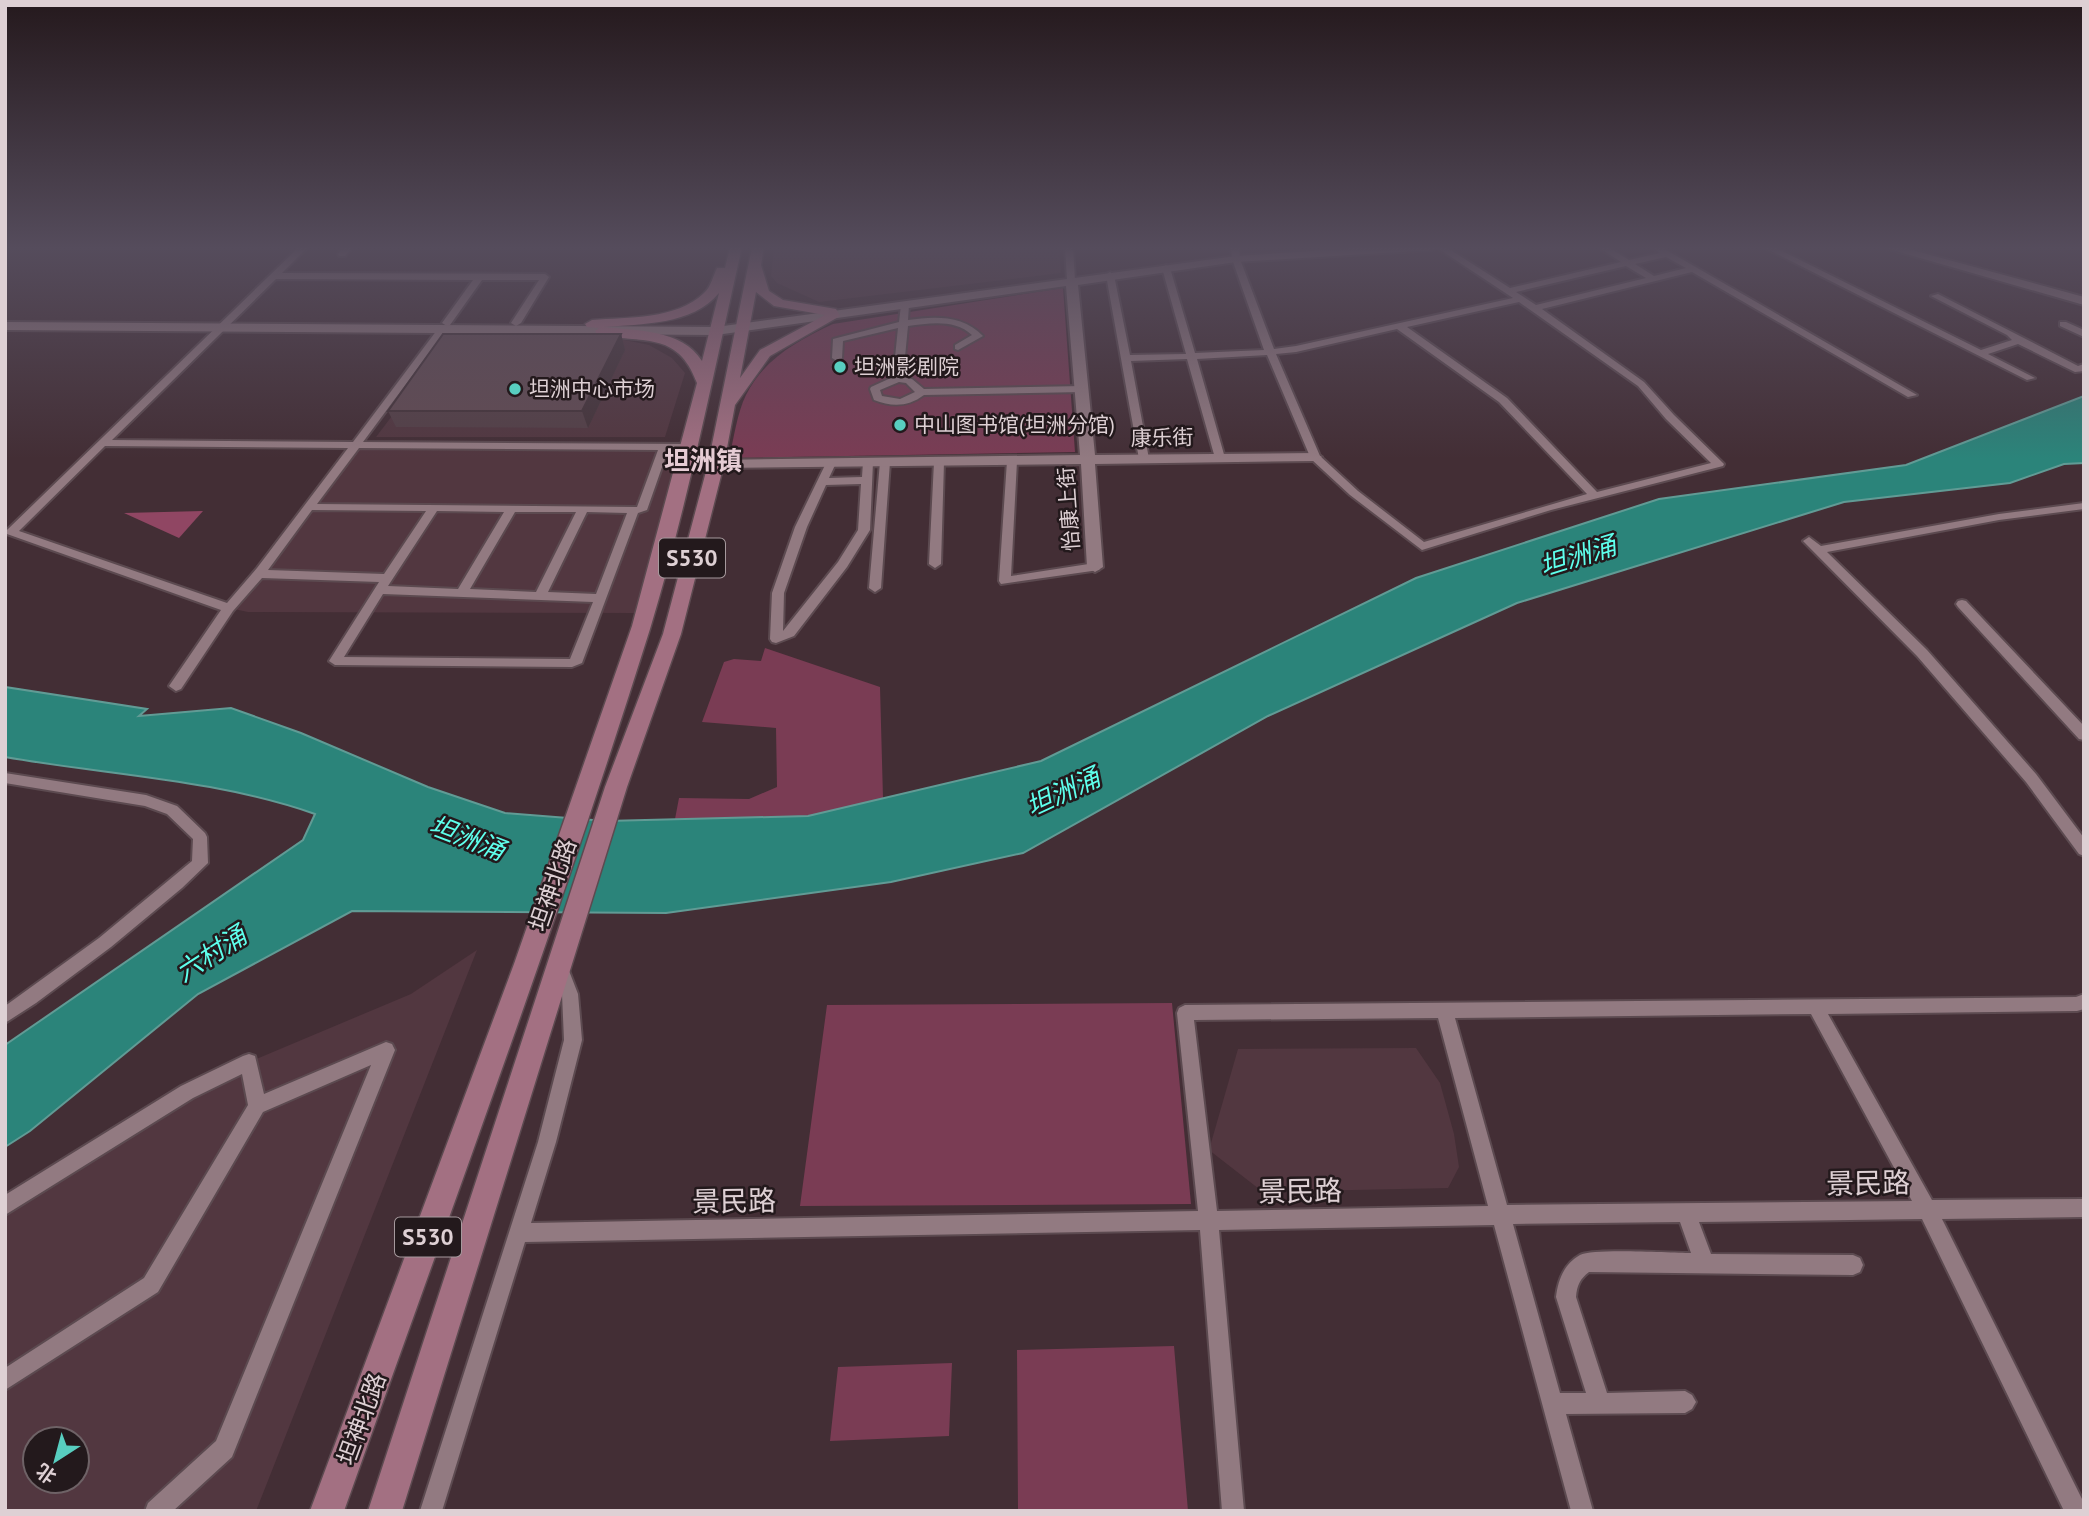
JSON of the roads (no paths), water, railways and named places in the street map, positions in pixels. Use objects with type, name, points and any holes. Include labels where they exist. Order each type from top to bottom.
[{"type":"main road","points":[[588,326],[655,318]]},
{"type":"main road","name":"坦神北路","points":[[327,1511],[526,964],[641,626],[705,385],[720,318]]},
{"type":"main road","name":"坦神北路","points":[[385,1510],[616,788],[672,634],[716,464],[744,318]]},
{"type":"main road","points":[[726,408],[765,354],[826,318]]},
{"type":"main road","points":[[588,326],[681,346],[693,357],[705,385]]},
{"type":"street","points":[[229,608],[8,535],[231,318]]},
{"type":"street","points":[[176,686],[229,608],[258,574],[450,318]]},
{"type":"street","points":[[516,323],[519,318]]},
{"type":"street","points":[[5,326],[224,324],[718,327],[801,318]]},
{"type":"street","points":[[898,379],[904,318]]},
{"type":"street","name":"怡康上街","points":[[1075,318],[1083,388],[1095,568]]},
{"type":"street","points":[[1118,318],[1144,459]]},
{"type":"street","points":[[1180,318],[1220,458]]},
{"type":"street","points":[[1258,318],[1315,457],[1354,493],[1422,546],[1594,495],[1719,464],[1642,384],[1549,318]]},
{"type":"street","points":[[1126,358],[1296,349],[1436,318]]},
{"type":"street","points":[[1778,318],[1912,395]]},
{"type":"street","points":[[1909,318],[2030,378]]},
{"type":"street","points":[[1979,318],[2078,370],[2084,367]]},
{"type":"street","points":[[5,319],[224,324]]},
{"type":"street","points":[[837,358],[838,339],[942,320],[961,322],[973,328],[978,336],[958,347]]},
{"type":"street","points":[[445,325],[516,323],[588,326]]},
{"type":"street","points":[[2063,324],[2084,334]]},
{"type":"street","points":[[1399,326],[1503,400],[1594,495]]},
{"type":"street","points":[[1980,353],[2019,341]]},
{"type":"street","points":[[921,392],[909,381],[898,379],[875,389],[877,398],[889,403],[902,403],[921,392],[1083,388]]},
{"type":"street","points":[[101,443],[689,447]]},
{"type":"street","points":[[308,507],[641,510],[664,447]]},
{"type":"street","name":"康乐街","points":[[716,464],[1315,457]]},
{"type":"street","points":[[1013,461],[1005,580],[1095,568]]},
{"type":"street","points":[[831,463],[802,527],[778,593],[776,639],[790,633],[843,564],[864,530],[867,462]]},
{"type":"street","points":[[875,588],[885,462]]},
{"type":"street","points":[[935,564],[939,462]]},
{"type":"street","points":[[822,482],[867,480]]},
{"type":"street","points":[[2084,506],[1813,545],[1922,653],[2031,778],[2084,850]]},
{"type":"street","points":[[434,508],[335,661],[572,663],[577,660],[634,510]]},
{"type":"street","points":[[462,593],[511,509]]},
{"type":"street","points":[[540,596],[583,509]]},
{"type":"street","points":[[258,574],[387,578]]},
{"type":"street","points":[[379,590],[601,598]]},
{"type":"street","points":[[1962,604],[2084,734]]},
{"type":"street","points":[[5,778],[146,800],[172,810],[200,837],[200,863],[56,981],[5,1016]]},
{"type":"street","points":[[431,1511],[547,1142],[573,1040],[570,994],[559,965]]},
{"type":"street","points":[[1233,1511],[1209,1221],[1185,1013],[1815,1006],[2081,1007]]},
{"type":"street","points":[[1815,1006],[1927,1210],[2077,1511]]},
{"type":"street","points":[[1444,1010],[1582,1511]]},
{"type":"street","points":[[5,1380],[151,1285],[257,1106],[386,1050],[224,1449],[156,1511]]},
{"type":"street","points":[[5,1206],[187,1092],[250,1062],[257,1106]]},
{"type":"street","name":"景民路","points":[[518,1233],[1502,1215],[2084,1208]]},
{"type":"street","points":[[1686,1213],[1705,1264]]},
{"type":"street","points":[[1600,1404],[1566,1297],[1567,1281],[1576,1268],[1587,1262],[1853,1265]]},
{"type":"street","points":[[1553,1404],[1685,1402]]},
{"type":"street","points":[[312,1511],[361,1422]]},
{"type":"water","points":[[2084,396],[2084,463],[2064,464],[2010,483],[1844,502],[1517,603],[1268,716],[1023,853],[891,882],[666,913],[352,911],[198,994],[30,1131],[5,1147],[5,1045],[303,840],[315,814],[277,802],[200,785],[5,757],[5,687],[147,709],[139,716],[231,708],[301,733],[428,787],[505,813],[606,821],[808,816],[1041,761],[1416,578],[1659,499],[1906,465]]},
{"type":"place","name":"坦洲影剧院","points":[[840,367]]},
{"type":"place","name":"坦洲中心市场","points":[[515,389]]},
{"type":"place","name":"中山图书馆(坦洲分馆)","points":[[900,425]]},
{"type":"district","name":"坦洲镇","points":[[703,461]]},
{"type":"water label","name":"坦洲涌","points":[[1578,556]]},
{"type":"water label","name":"坦洲涌","points":[[1063,792]]},
{"type":"water label","name":"坦洲涌","points":[[467,838]]},
{"type":"water label","name":"六村涌","points":[[211,954]]}]
